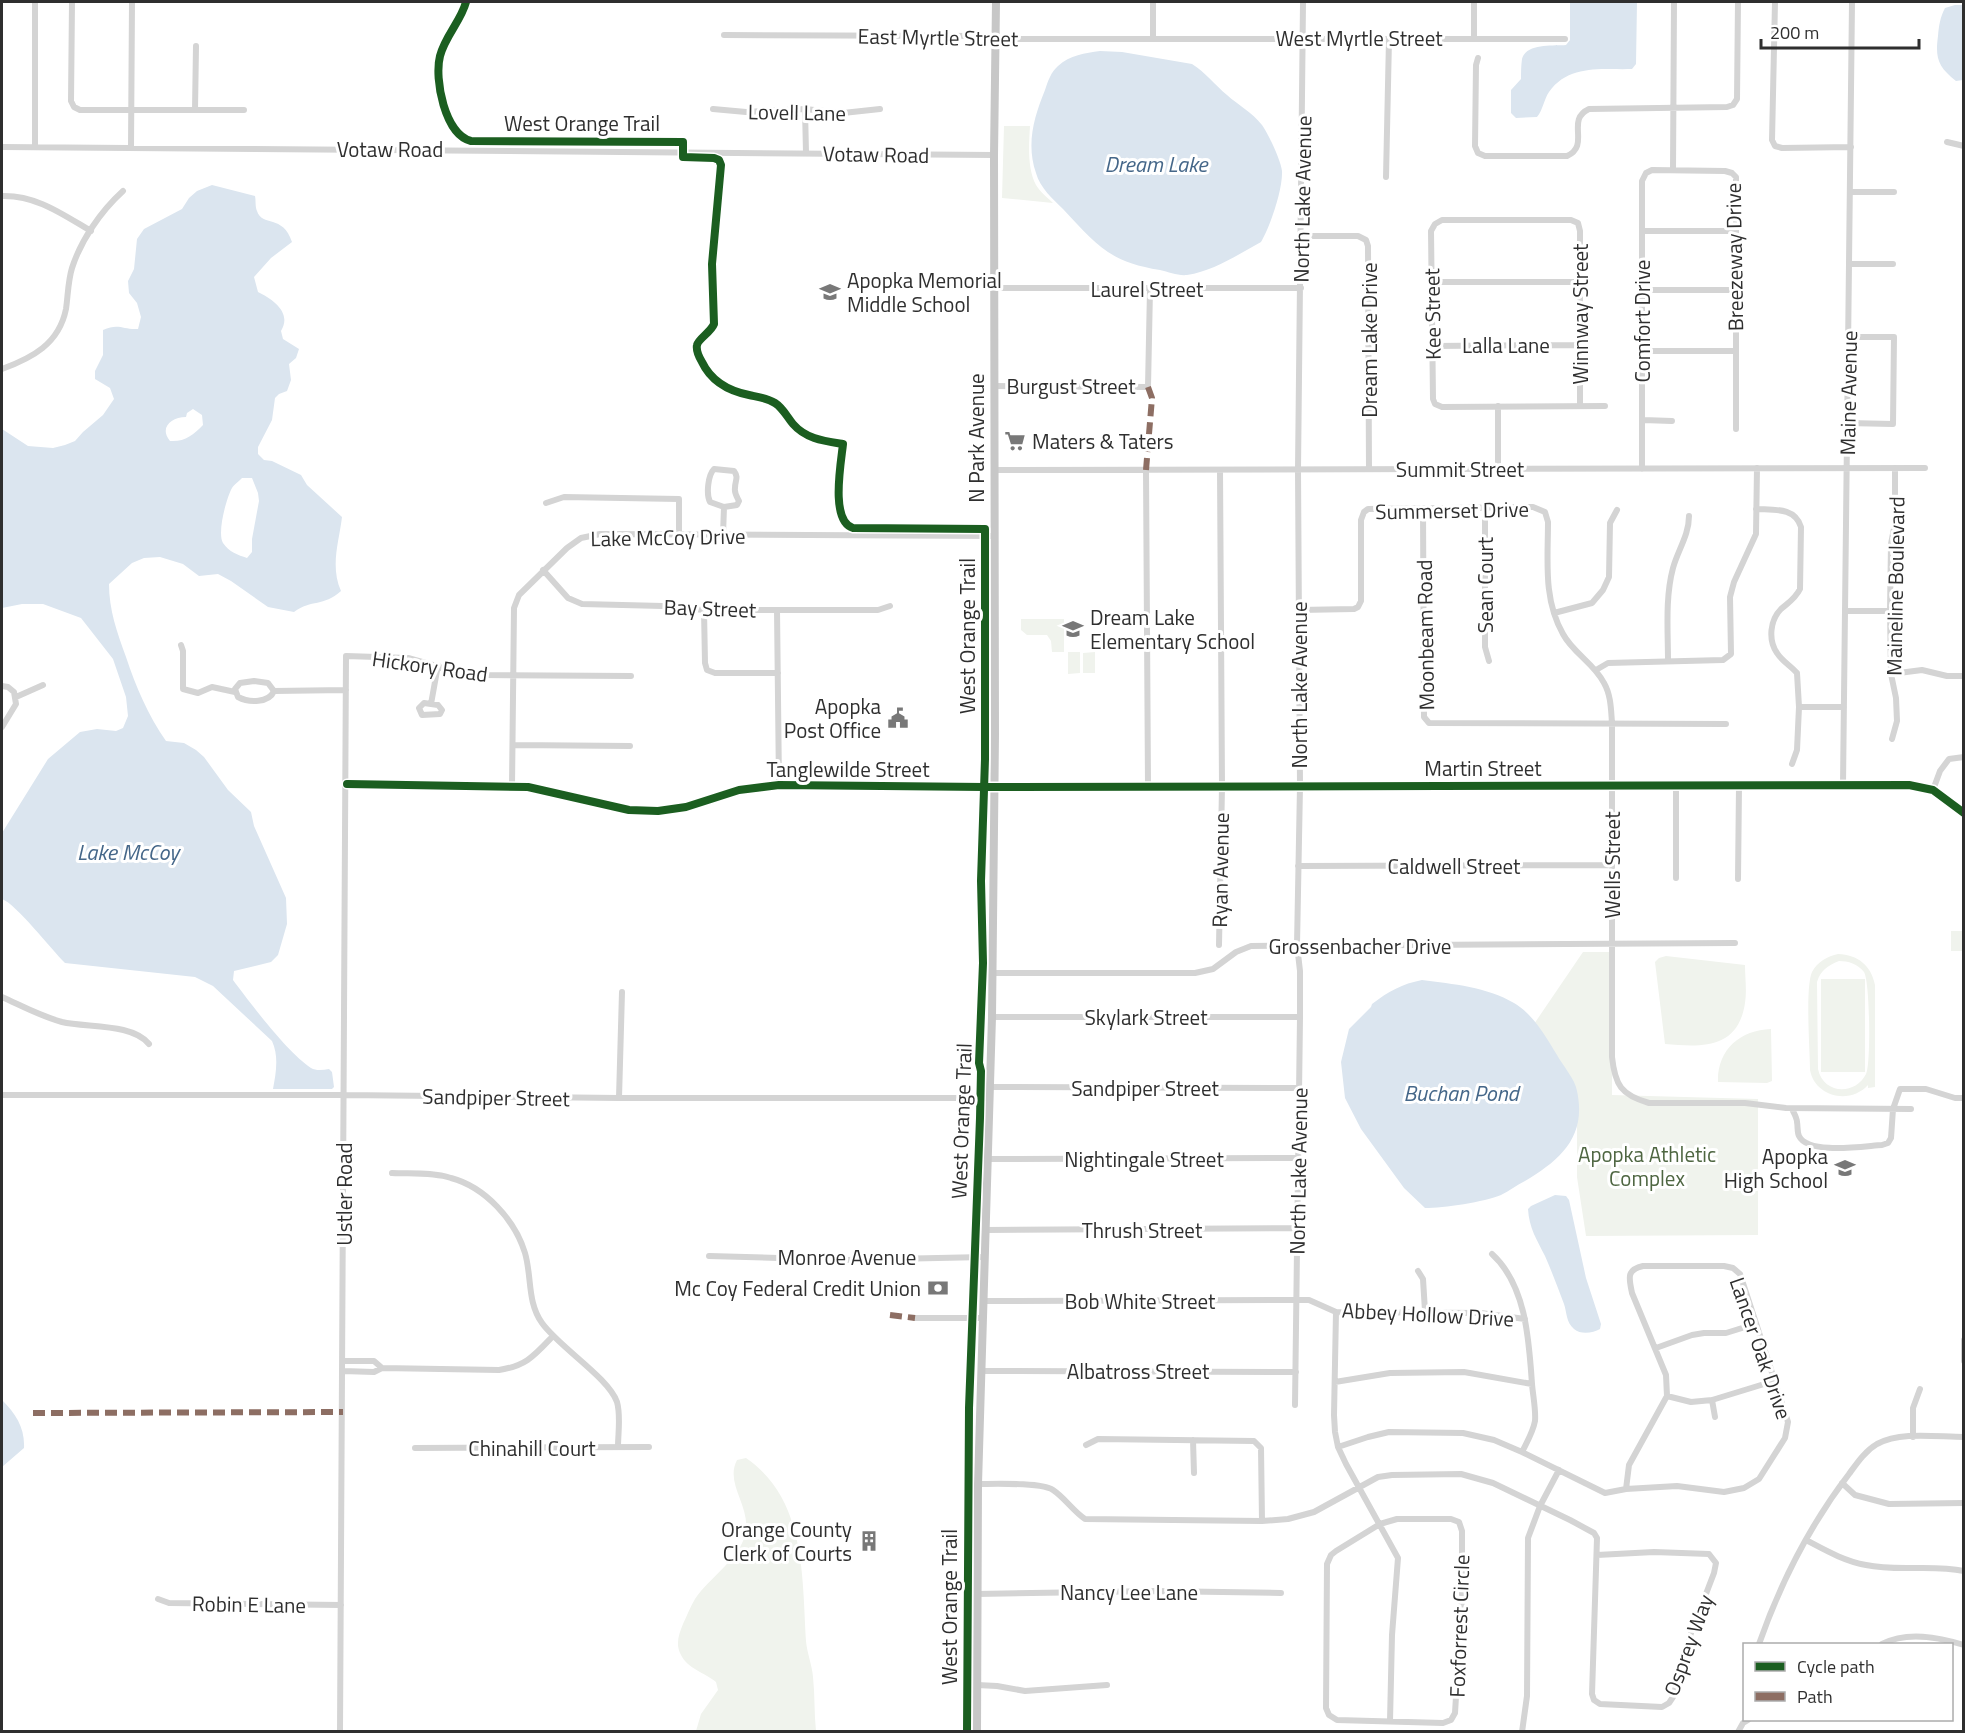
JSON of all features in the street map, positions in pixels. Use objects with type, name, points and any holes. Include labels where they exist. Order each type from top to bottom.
[{"type":"main road","name":"N Park Avenue","points":[[977,1731],[978,1484],[993,973],[996,2]]},
{"type":"street","points":[[35,2],[35,147]]},
{"type":"street","points":[[72,2],[71,101],[74,107],[80,110],[244,110]]},
{"type":"street","points":[[131,147],[132,2]]},
{"type":"street","points":[[1153,2],[1153,38]]},
{"type":"street","name":"North Lake Avenue","points":[[1295,1405],[1300,1017],[1300,971],[1297,945],[1300,786],[1298,470],[1303,2]]},
{"type":"street","points":[[1474,2],[1474,38]]},
{"type":"street","points":[[1672,170],[1674,2]]},
{"type":"street","points":[[1478,58],[1475,146],[1478,153],[1485,156],[1567,156],[1574,153],[1578,145],[1578,119],[1581,112],[1589,109],[1673,109],[1732,105],[1737,99],[1738,2]]},
{"type":"street","points":[[1775,2],[1772,140],[1775,146],[1782,148],[1851,147]]},
{"type":"street","name":"Maine Avenue","points":[[1843,785],[1852,2]]},
{"type":"street","name":"East Myrtle Street","points":[[724,35],[1153,38]]},
{"type":"street","name":"West Myrtle Street","points":[[1153,38],[1565,39]]},
{"type":"street","points":[[1386,177],[1389,39]]},
{"type":"street","points":[[195,46],[195,110]]},
{"type":"street","name":"Lovell Lane","points":[[713,108],[746,112],[806,109],[843,113],[880,108]]},
{"type":"street","points":[[806,109],[806,153]]},
{"type":"street","points":[[1947,142],[1964,146]]},
{"type":"street","name":"Votaw Road","points":[[2,147],[994,155]]},
{"type":"street","name":"Breezeway Drive","points":[[1646,173],[1652,170],[1725,171],[1736,177],[1736,429]]},
{"type":"street","name":"Comfort Drive","points":[[1642,469],[1642,181],[1646,173]]},
{"type":"street","points":[[2,369],[34,356],[48,344],[57,332],[64,319],[71,271],[91,231],[113,200],[123,191]]},
{"type":"street","points":[[1850,192],[1894,192]]},
{"type":"street","points":[[2,195],[27,198],[44,204],[91,231]]},
{"type":"street","name":"Kee Street","points":[[1498,406],[1442,407],[1435,404],[1433,399],[1431,231],[1435,224],[1442,220],[1571,220],[1578,223]]},
{"type":"street","name":"Winnway Street","points":[[1578,223],[1580,231],[1580,405]]},
{"type":"street","points":[[1642,231],[1736,231]]},
{"type":"street","name":"Dream Lake Drive","points":[[1302,236],[1358,236],[1366,240],[1368,246],[1369,469]]},
{"type":"street","points":[[1849,264],[1893,264]]},
{"type":"street","points":[[1431,282],[1580,282]]},
{"type":"street","name":"Laurel Street","points":[[994,288],[1301,288]]},
{"type":"street","name":"Burgust Street","points":[[994,386],[1148,387],[1150,289]]},
{"type":"street","points":[[1642,290],[1736,290]]},
{"type":"street","points":[[1847,423],[1893,424],[1894,337],[1848,337]]},
{"type":"street","name":"Lalla Lane","points":[[1432,345],[1580,345]]},
{"type":"street","points":[[1642,351],[1736,351]]},
{"type":"street","points":[[1498,469],[1498,406],[1605,405]]},
{"type":"street","points":[[1643,420],[1672,421]]},
{"type":"street","points":[[1596,670],[1608,663],[1723,660],[1731,654],[1730,597],[1734,582],[1756,534],[1757,468]]},
{"type":"street","name":"Maineline Boulevard","points":[[1892,739],[1897,721],[1896,698],[1891,674],[1890,611],[1891,544],[1895,523],[1895,468]]},
{"type":"street","name":"Summit Street","points":[[994,470],[1925,468]]},
{"type":"street","points":[[714,469],[734,471],[738,478],[734,490],[738,504],[723,507],[710,502],[708,498],[710,474],[714,469]]},
{"type":"street","points":[[1146,470],[1148,786]]},
{"type":"street","name":"Ryan Avenue","points":[[1219,945],[1222,787],[1220,470]]},
{"type":"street","points":[[546,503],[564,497],[679,499],[679,535]]},
{"type":"street","points":[[723,507],[723,535]]},
{"type":"street","name":"Summerset Drive","points":[[1299,610],[1358,607],[1361,601],[1361,524],[1364,512],[1375,508],[1533,507],[1542,510],[1548,522],[1548,594],[1554,613],[1569,644],[1596,670],[1605,683],[1612,723],[1612,786]]},
{"type":"street","name":"Moonbeam Road","points":[[1423,508],[1425,717],[1429,723],[1612,723]]},
{"type":"street","name":"Sean Court","points":[[1485,508],[1485,647],[1489,661]]},
{"type":"street","points":[[1756,509],[1791,512],[1798,518],[1801,527],[1800,589],[1796,598],[1780,610],[1774,620],[1772,631],[1772,643],[1776,653],[1797,673],[1799,707],[1797,750],[1792,764]]},
{"type":"street","points":[[1554,613],[1592,603],[1603,590],[1609,577],[1610,523],[1617,510]]},
{"type":"street","points":[[1668,661],[1669,592],[1673,569],[1689,528],[1689,516]]},
{"type":"street","name":"Lake McCoy Drive","points":[[512,786],[514,608],[519,595],[543,570],[580,538],[600,534],[995,536]]},
{"type":"street","name":"Bay Street","points":[[543,570],[568,598],[582,604],[663,606],[704,610],[878,610],[890,606]]},
{"type":"street","points":[[704,610],[706,670],[715,673],[778,674]]},
{"type":"street","points":[[777,610],[779,785]]},
{"type":"street","points":[[1845,611],[1890,611]]},
{"type":"street","points":[[181,645],[183,689],[198,693],[212,687],[235,692],[240,699],[250,700],[267,699],[274,691]]},
{"type":"street","name":"Hickory Road","points":[[346,656],[408,658],[454,671],[513,676],[631,676]]},
{"type":"street","name":"Ustler Road","points":[[340,1731],[346,656]]},
{"type":"street","points":[[430,704],[438,665]]},
{"type":"street","points":[[1891,674],[1922,670],[1947,676],[1964,676]]},
{"type":"street","points":[[235,692],[237,684],[249,681],[268,683],[274,691]]},
{"type":"street","points":[[16,697],[43,685]]},
{"type":"street","points":[[2,686],[8,687],[16,697],[14,710],[2,727]]},
{"type":"street","points":[[274,691],[346,690]]},
{"type":"street","points":[[1799,707],[1844,707]]},
{"type":"street","points":[[1612,723],[1726,724]]},
{"type":"street","points":[[513,745],[630,747]]},
{"type":"street","points":[[1933,790],[1940,771],[1949,759],[1964,757]]},
{"type":"street","name":"Tanglewilde Street","points":[[347,784],[512,786],[548,790],[629,810],[658,811],[686,807],[739,790],[779,785],[994,787]]},
{"type":"street","name":"Wells Street","points":[[1612,786],[1612,1057],[1615,1077],[1624,1090],[1636,1099],[1649,1103],[1745,1103],[1792,1108],[1911,1109]]},
{"type":"street","points":[[1676,786],[1676,878]]},
{"type":"street","points":[[1738,879],[1739,786]]},
{"type":"street","name":"Martin Street","points":[[994,787],[1909,786],[1933,790],[1964,813]]},
{"type":"street","name":"Caldwell Street","points":[[1298,867],[1611,865]]},
{"type":"street","name":"Grossenbacher Drive","points":[[993,973],[1195,973],[1213,969],[1236,952],[1251,946],[1735,943]]},
{"type":"street","points":[[619,1098],[622,992]]},
{"type":"street","points":[[2,997],[40,1016],[65,1023],[98,1026],[132,1033],[143,1036],[149,1044]]},
{"type":"street","name":"Skylark Street","points":[[992,1017],[1300,1017]]},
{"type":"street","name":"Sandpiper Street","points":[[991,1088],[1299,1088]]},
{"type":"street","points":[[1792,1108],[1799,1136],[1803,1142],[1812,1146],[1826,1148],[1882,1145],[1888,1143],[1891,1138],[1893,1109],[1899,1089],[1926,1089],[1955,1098],[1964,1098]]},
{"type":"street","name":"Sandpiper Street","points":[[2,1095],[990,1098]]},
{"type":"street","name":"Nightingale Street","points":[[988,1159],[1299,1158]]},
{"type":"street","points":[[392,1173],[450,1177],[466,1184],[499,1209],[517,1235],[525,1252],[530,1291],[541,1322],[613,1393],[618,1409],[618,1447]]},
{"type":"street","name":"Thrush Street","points":[[985,1230],[1298,1228]]},
{"type":"street","points":[[1492,1254],[1505,1266],[1525,1319],[1535,1420],[1522,1452]]},
{"type":"street","name":"Monroe Avenue","points":[[709,1256],[845,1260],[984,1257]]},
{"type":"street","name":"Lancer Oak Drive","points":[[1338,1448],[1389,1432],[1473,1436],[1494,1440],[1605,1492],[1677,1486],[1724,1492],[1744,1488],[1760,1479],[1785,1438],[1788,1422],[1740,1274],[1733,1268],[1643,1266],[1630,1272],[1632,1293],[1665,1375],[1667,1396]]},
{"type":"street","points":[[1418,1271],[1423,1278],[1425,1311]]},
{"type":"street","name":"Bob White Street","points":[[983,1301],[1297,1300]]},
{"type":"street","name":"Abbey Hollow Drive","points":[[1297,1300],[1309,1300],[1336,1312],[1481,1313],[1525,1319]]},
{"type":"street","points":[[1336,1312],[1335,1432],[1338,1448],[1398,1558],[1392,1635],[1390,1721]]},
{"type":"street","points":[[915,1318],[983,1318]]},
{"type":"street","points":[[1656,1348],[1692,1335],[1726,1333],[1755,1323]]},
{"type":"street","points":[[343,1371],[374,1371],[382,1368],[499,1370],[526,1363],[553,1336]]},
{"type":"street","points":[[1964,1340],[1964,1361]]},
{"type":"street","points":[[343,1361],[374,1361],[382,1368]]},
{"type":"street","points":[[363,1361],[363,1371]]},
{"type":"street","name":"Albatross Street","points":[[981,1371],[1296,1371]]},
{"type":"street","points":[[1335,1382],[1390,1373],[1464,1372],[1532,1384]]},
{"type":"street","points":[[1626,1489],[1629,1465],[1667,1396],[1691,1402],[1713,1400],[1774,1381]]},
{"type":"street","points":[[1913,1437],[1913,1408],[1920,1389]]},
{"type":"street","points":[[1713,1400],[1715,1417]]},
{"type":"street","points":[[1758,1643],[1770,1611],[1825,1505],[1866,1452],[1879,1443],[1895,1438],[1964,1437]]},
{"type":"street","points":[[1086,1445],[1098,1439],[1254,1441],[1261,1448],[1262,1521]]},
{"type":"street","points":[[1193,1440],[1194,1473]]},
{"type":"street","name":"Chinahill Court","points":[[415,1448],[649,1447]]},
{"type":"street","points":[[1522,1731],[1527,1696],[1528,1538],[1539,1506],[1559,1470]]},
{"type":"street","points":[[978,1484],[1033,1485],[1052,1489],[1085,1519],[1262,1521],[1288,1519],[1314,1512],[1378,1477],[1392,1474],[1461,1474],[1492,1483],[1539,1506]]},
{"type":"street","points":[[1842,1483],[1855,1495],[1889,1504],[1964,1503]]},
{"type":"street","name":"Osprey Way","points":[[1539,1506],[1594,1533],[1597,1538],[1592,1694],[1594,1700],[1600,1704],[1662,1707],[1669,1703],[1672,1697],[1691,1633],[1714,1574],[1716,1563],[1709,1554],[1654,1552],[1597,1555]]},
{"type":"street","name":"Foxforrest Circle","points":[[1397,1519],[1451,1519],[1459,1522],[1462,1531],[1462,1597],[1455,1713],[1451,1720],[1443,1723],[1337,1720],[1329,1715],[1326,1708],[1328,1564],[1336,1551],[1380,1524],[1397,1519]]},
{"type":"street","points":[[1806,1540],[1839,1557],[1866,1565],[1892,1568],[1945,1567],[1964,1571]]},
{"type":"street","name":"Nancy Lee Lane","points":[[978,1594],[1156,1591],[1281,1593]]},
{"type":"street","name":"Robin E Lane","points":[[158,1599],[169,1603],[341,1605]]},
{"type":"street","points":[[1884,1643],[1909,1637],[1931,1637],[1964,1645]]},
{"type":"street","points":[[977,1685],[1026,1691],[1107,1685]]},
{"type":"green space","points":[[1004,126],[1030,126],[1029,156],[1033,178],[1040,190],[1053,203],[1002,198]]},
{"type":"green space","points":[[1021,619],[1064,619],[1064,652],[1052,652],[1051,641],[1047,635],[1027,635],[1021,630]]},
{"type":"green space","points":[[1068,652],[1080,652],[1080,673],[1068,674]]},
{"type":"green space","points":[[1095,652],[1095,673],[1083,673],[1083,653]]},
{"type":"green space","points":[[1951,931],[1963,931],[1963,951],[1951,951]]},
{"type":"green space","name":"Apopka Athletic Complex","points":[[1583,952],[1612,952],[1612,1095],[1758,1099],[1758,1235],[1586,1236],[1577,1177],[1577,1103],[1515,1052]]},
{"type":"green space","points":[[1834,955],[1852,956],[1862,962],[1870,972],[1875,985],[1875,1087],[1868,1088],[1868,1085],[1852,1095],[1843,1096],[1826,1092],[1819,1087],[1810,1070],[1808,1005],[1810,980],[1817,965]],"holes":[[[1839,961],[1849,962],[1862,969],[1868,990],[1868,1067],[1861,1081],[1847,1089],[1832,1087],[1826,1083],[1818,1069],[1817,982],[1825,969]]]},
{"type":"green space","points":[[1666,956],[1745,965],[1746,998],[1735,1030],[1716,1042],[1704,1045],[1665,1044],[1655,962]]},
{"type":"green space","points":[[1821,979],[1865,979],[1865,1072],[1821,1072]]},
{"type":"green space","points":[[1771,1029],[1772,1081],[1767,1083],[1718,1082],[1722,1060],[1732,1044],[1750,1033]]},
{"type":"green space","points":[[746,1458],[766,1475],[780,1495],[797,1540],[806,1641],[813,1677],[816,1731],[696,1731],[701,1714],[718,1690],[716,1682],[684,1660],[679,1651],[678,1639],[695,1599],[732,1558],[744,1539],[746,1520],[735,1485],[734,1469],[737,1460]]},
{"type":"water","points":[[1570,2],[1637,2],[1636,64],[1632,69],[1587,70],[1566,77],[1549,92],[1537,117],[1516,118],[1511,113],[1511,90],[1521,79],[1522,59],[1529,50],[1534,48],[1566,45],[1570,40]]},
{"type":"water","points":[[1964,5],[1963,80],[1956,81],[1939,62],[1937,50],[1942,15],[1945,8]]},
{"type":"water","name":"Dream Lake","points":[[1100,51],[1122,52],[1192,64],[1262,125],[1274,147],[1282,171],[1282,179],[1275,208],[1261,242],[1225,262],[1197,273],[1180,275],[1143,267],[1116,257],[1105,250],[1085,233],[1047,193],[1040,184],[1032,152],[1033,131],[1041,100],[1053,71],[1058,66],[1073,57]]},
{"type":"water","name":"Lake McCoy","points":[[212,185],[255,196],[256,209],[260,216],[283,228],[292,242],[271,258],[254,277],[258,292],[275,303],[283,313],[284,324],[281,331],[283,339],[299,349],[296,358],[289,364],[291,380],[287,391],[275,398],[272,420],[258,447],[258,454],[264,460],[272,461],[301,475],[307,485],[342,517],[336,563],[341,591],[329,599],[306,605],[294,612],[268,607],[218,574],[199,576],[183,564],[160,557],[144,558],[132,563],[109,584],[110,603],[134,679],[148,711],[166,741],[184,743],[196,750],[204,757],[228,790],[251,812],[254,826],[286,898],[287,924],[278,955],[271,962],[234,971],[233,980],[270,1027],[301,1061],[313,1069],[329,1069],[332,1072],[334,1087],[332,1089],[273,1089],[276,1059],[272,1041],[213,986],[195,977],[65,963],[24,918],[2,899],[2,833],[48,759],[80,732],[97,729],[116,731],[123,728],[128,716],[126,697],[113,659],[81,618],[43,604],[22,604],[2,608],[2,429],[28,446],[53,448],[75,441],[103,415],[114,399],[110,388],[95,379],[95,371],[103,355],[103,330],[117,327],[138,329],[141,317],[137,303],[129,293],[128,281],[134,269],[137,239],[144,229],[182,209],[197,191]],"holes":[[[193,409],[202,415],[203,425],[188,437],[170,441],[166,432],[168,424],[181,417],[186,417],[187,413]],[[242,478],[252,478],[259,501],[252,552],[247,558],[228,549],[221,538],[227,500],[232,488]]]},
{"type":"water","name":"Buchan Pond","points":[[1422,980],[1493,993],[1514,1003],[1539,1027],[1576,1086],[1579,1107],[1578,1122],[1568,1145],[1538,1173],[1494,1198],[1425,1208],[1404,1188],[1361,1129],[1345,1098],[1341,1062],[1349,1029],[1372,1004],[1384,995]]},
{"type":"water","points":[[1555,1195],[1566,1196],[1569,1200],[1586,1278],[1601,1324],[1600,1329],[1594,1332],[1580,1332],[1569,1323],[1555,1280],[1530,1222],[1528,1209]]},
{"type":"water","points":[[2,1400],[19,1422],[24,1448],[2,1467]]},
{"type":"marked path","points":[[1146,470],[1152,398],[1148,387]]},
{"type":"marked path","points":[[890,1315],[915,1318]]},
{"type":"marked path","points":[[33,1413],[343,1412]]},
{"type":"cycle path","name":"West Orange Trail","points":[[466,2],[461,16],[442,49],[439,66],[443,105],[448,118],[462,137],[471,141],[683,142],[683,157],[719,160],[721,165],[712,264],[714,324],[697,347],[699,356],[710,375],[728,388],[775,403],[804,433],[816,439],[843,444],[839,503],[841,515],[853,528],[985,529],[985,759],[981,881],[983,963],[979,1063],[981,1071],[980,1118],[969,1408],[967,1732]]},
{"type":"cycle path","points":[[347,784],[528,787],[629,810],[658,811],[686,807],[739,790],[779,785],[984,787],[1909,785],[1933,790],[1964,813]]},
{"type":"place","name":"Apopka Memorial Middle School","points":[[830,292]]},
{"type":"place","name":"Maters & Taters","points":[[1015,441]]},
{"type":"place","name":"Dream Lake Elementary School","points":[[1073,629]]},
{"type":"place","name":"Apopka Post Office","points":[[898,718]]},
{"type":"place","name":"Apopka High School","points":[[1845,1168]]},
{"type":"place","name":"Mc Coy Federal Credit Union","points":[[938,1288]]},
{"type":"place","name":"Orange County Clerk of Courts","points":[[869,1541]]}]
